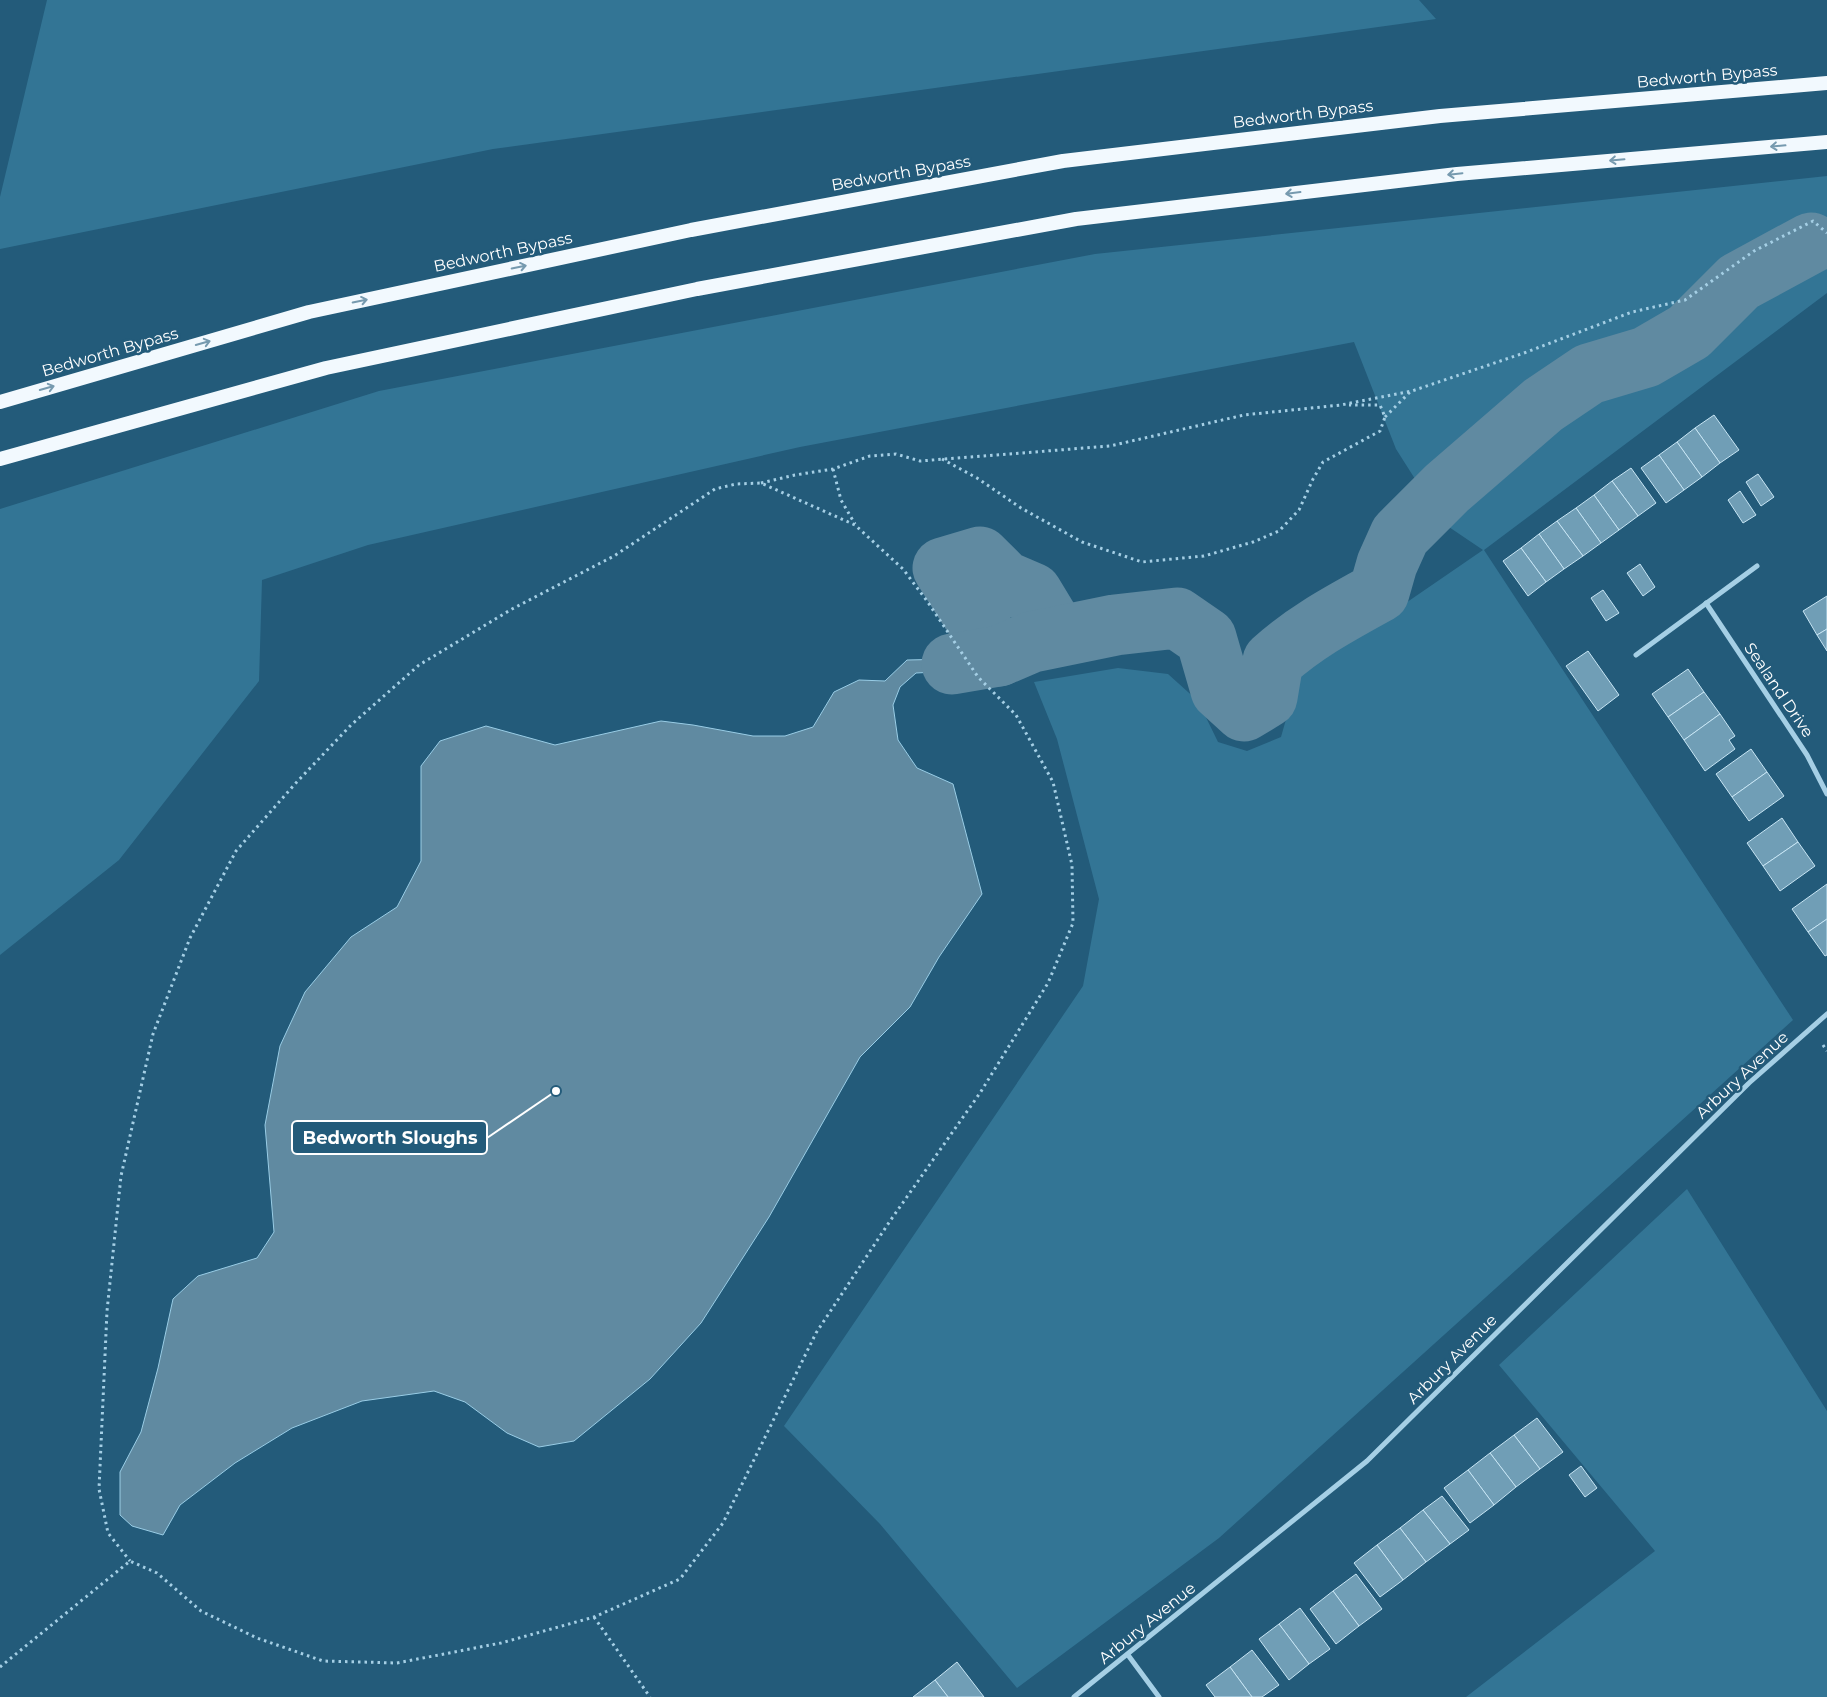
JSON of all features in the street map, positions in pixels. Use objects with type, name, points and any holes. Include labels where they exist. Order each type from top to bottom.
[{"type":"highway","name":"Bedworth Bypass","points":[[0,402],[309,312],[691,230],[1063,161],[1440,116],[1827,84]]},
{"type":"highway","points":[[0,459],[326,368],[697,289],[1076,219],[1457,174],[1827,142]]},
{"type":"street","points":[[1636,655],[1757,566]]},
{"type":"street","name":"Sealand Drive","points":[[1706,603],[1807,755],[1827,794]]},
{"type":"street","name":"Arbury Avenue","points":[[1074,1697],[1367,1461],[1749,1083],[1827,1014]]},
{"type":"street","points":[[1128,1655],[1159,1697]]},
{"type":"path","points":[[833,469],[841,500],[855,525],[903,569],[978,677],[1016,715],[1053,782],[1072,865],[1072,924],[1048,983],[980,1093],[890,1221],[816,1333],[723,1523],[680,1579],[594,1617],[501,1643],[397,1663],[322,1660],[257,1638],[201,1611],[156,1573],[130,1561],[108,1533],[99,1489],[107,1311],[121,1176],[153,1034],[190,938],[236,851],[294,785],[351,725],[419,665],[512,609],[614,556],[715,489],[736,484],[761,483],[833,469],[870,456],[896,454],[920,461],[1110,446],[1244,415],[1341,405],[1412,391],[1524,353],[1632,312],[1684,300],[1754,252],[1813,221],[1827,233]]},
{"type":"path","points":[[942,459],[977,478],[1021,508],[1082,542],[1142,562],[1204,556],[1253,542],[1279,531],[1298,510],[1323,462],[1380,431],[1384,417],[1412,391]]},
{"type":"path","points":[[1341,405],[1380,405],[1384,417]]},
{"type":"path","points":[[761,483],[855,525]]},
{"type":"path","points":[[0,1667],[130,1561]]},
{"type":"path","points":[[594,1617],[650,1697]]},
{"type":"shaded area","points":[[47,0],[1419,0],[1436,19],[493,149],[0,249],[0,197]]},
{"type":"shaded area","points":[[1827,176],[1827,293],[1484,550],[1793,1020],[1219,1538],[1017,1688],[880,1524],[784,1426],[1083,986],[1099,899],[1057,739],[1034,682],[1118,668],[1168,674],[1198,701],[1218,742],[1247,751],[1281,737],[1300,670],[1330,655],[1483,550],[1443,523],[1396,449],[1354,342],[800,447],[368,545],[262,580],[259,681],[119,860],[0,955],[0,509],[379,391],[1095,254]]},
{"type":"shaded area","points":[[952,659],[956,671],[916,673],[900,687],[893,705],[898,740],[917,768],[953,784],[982,894],[939,957],[910,1007],[860,1057],[769,1217],[701,1323],[650,1379],[574,1441],[539,1447],[507,1433],[465,1402],[434,1391],[362,1401],[292,1428],[235,1463],[180,1505],[163,1535],[132,1526],[120,1515],[120,1472],[141,1432],[158,1368],[173,1299],[198,1276],[257,1258],[274,1232],[265,1125],[280,1046],[305,992],[351,937],[397,907],[421,861],[421,766],[440,741],[486,726],[555,745],[661,721],[753,736],[785,736],[813,727],[834,692],[859,680],[885,681],[907,660]]},
{"type":"shaded area","points":[[1687,1189],[1827,1411],[1827,1697],[1466,1697],[1655,1551],[1499,1365]]},
{"type":"building","points":[[1714,415],[1739,450],[1720,463],[1695,428]]},
{"type":"building","points":[[1695,428],[1720,463],[1702,477],[1677,442]]},
{"type":"building","points":[[1677,442],[1702,477],[1684,490],[1659,455]]},
{"type":"building","points":[[1659,455],[1684,490],[1666,503],[1641,468]]},
{"type":"building","points":[[1631,468],[1656,503],[1638,516],[1612,481]]},
{"type":"building","points":[[1758,474],[1774,497],[1761,506],[1746,482]]},
{"type":"building","points":[[1612,481],[1638,516],[1619,530],[1594,495]]},
{"type":"building","points":[[1740,491],[1756,515],[1743,523],[1728,500]]},
{"type":"building","points":[[1594,495],[1619,530],[1601,543],[1576,508]]},
{"type":"building","points":[[1576,508],[1601,543],[1583,556],[1557,521]]},
{"type":"building","points":[[1557,521],[1583,556],[1564,569],[1539,534]]},
{"type":"building","points":[[1539,534],[1564,569],[1546,582],[1521,548]]},
{"type":"building","points":[[1521,548],[1546,582],[1528,596],[1503,561]]},
{"type":"building","points":[[1640,564],[1655,587],[1643,596],[1627,573]]},
{"type":"building","points":[[1603,590],[1619,613],[1606,621],[1591,598]]},
{"type":"building","points":[[1827,596],[1827,629],[1817,635],[1803,611]]},
{"type":"building","points":[[1827,629],[1827,651],[1817,635]]},
{"type":"building","points":[[1588,651],[1619,695],[1598,711],[1566,666]]},
{"type":"building","points":[[1688,669],[1704,692],[1668,717],[1652,694]]},
{"type":"building","points":[[1704,692],[1720,714],[1684,740],[1668,717]]},
{"type":"building","points":[[1720,714],[1735,736],[1729,740],[1735,749],[1705,771],[1684,740]]},
{"type":"building","points":[[1751,749],[1767,772],[1732,797],[1716,774]]},
{"type":"building","points":[[1767,772],[1784,796],[1749,821],[1732,797]]},
{"type":"building","points":[[1782,818],[1798,842],[1763,866],[1747,843]]},
{"type":"building","points":[[1798,842],[1815,866],[1780,891],[1763,866]]},
{"type":"building","points":[[1827,884],[1827,919],[1808,932],[1792,909]]},
{"type":"building","points":[[1827,919],[1827,955],[1825,956],[1808,932]]},
{"type":"building","points":[[1537,1418],[1563,1452],[1540,1469],[1514,1435]]},
{"type":"building","points":[[1514,1435],[1540,1469],[1516,1487],[1490,1453]]},
{"type":"building","points":[[1490,1453],[1516,1487],[1494,1505],[1468,1470]]},
{"type":"building","points":[[1581,1466],[1597,1488],[1585,1497],[1569,1475]]},
{"type":"building","points":[[1468,1470],[1494,1505],[1470,1523],[1444,1488]]},
{"type":"building","points":[[1442,1496],[1469,1530],[1450,1544],[1423,1510]]},
{"type":"building","points":[[1423,1510],[1450,1544],[1426,1562],[1400,1528]]},
{"type":"building","points":[[1400,1528],[1426,1562],[1403,1580],[1377,1545]]},
{"type":"building","points":[[1377,1545],[1403,1580],[1380,1597],[1354,1563]]},
{"type":"building","points":[[1356,1574],[1382,1609],[1359,1626],[1333,1591]]},
{"type":"building","points":[[1333,1591],[1359,1626],[1336,1644],[1310,1609]]},
{"type":"building","points":[[1300,1608],[1330,1649],[1309,1664],[1279,1624]]},
{"type":"building","points":[[1279,1624],[1309,1664],[1289,1680],[1259,1639]]},
{"type":"building","points":[[1252,1650],[1279,1685],[1262,1697],[1252,1697],[1230,1667]]},
{"type":"building","points":[[957,1662],[984,1697],[948,1697],[935,1680]]},
{"type":"building","points":[[1230,1667],[1252,1697],[1215,1697],[1206,1685]]},
{"type":"building","points":[[935,1680],[948,1697],[913,1697]]},
{"type":"waterway","points":[[952,664],[999,656],[1032,642],[1115,625],[1177,618],[1206,638],[1221,690],[1244,711],[1267,697],[1273,661],[1337,615],[1379,592],[1387,564],[1400,535],[1447,488],[1543,405],[1589,374],[1646,357],[1689,332],[1739,282],[1811,243]]},
{"type":"waterway","points":[[999,656],[943,568],[980,557],[1004,581],[1032,593],[1058,636]]},
{"type":"place","name":"Bedworth Sloughs","points":[[556,1091]]}]
